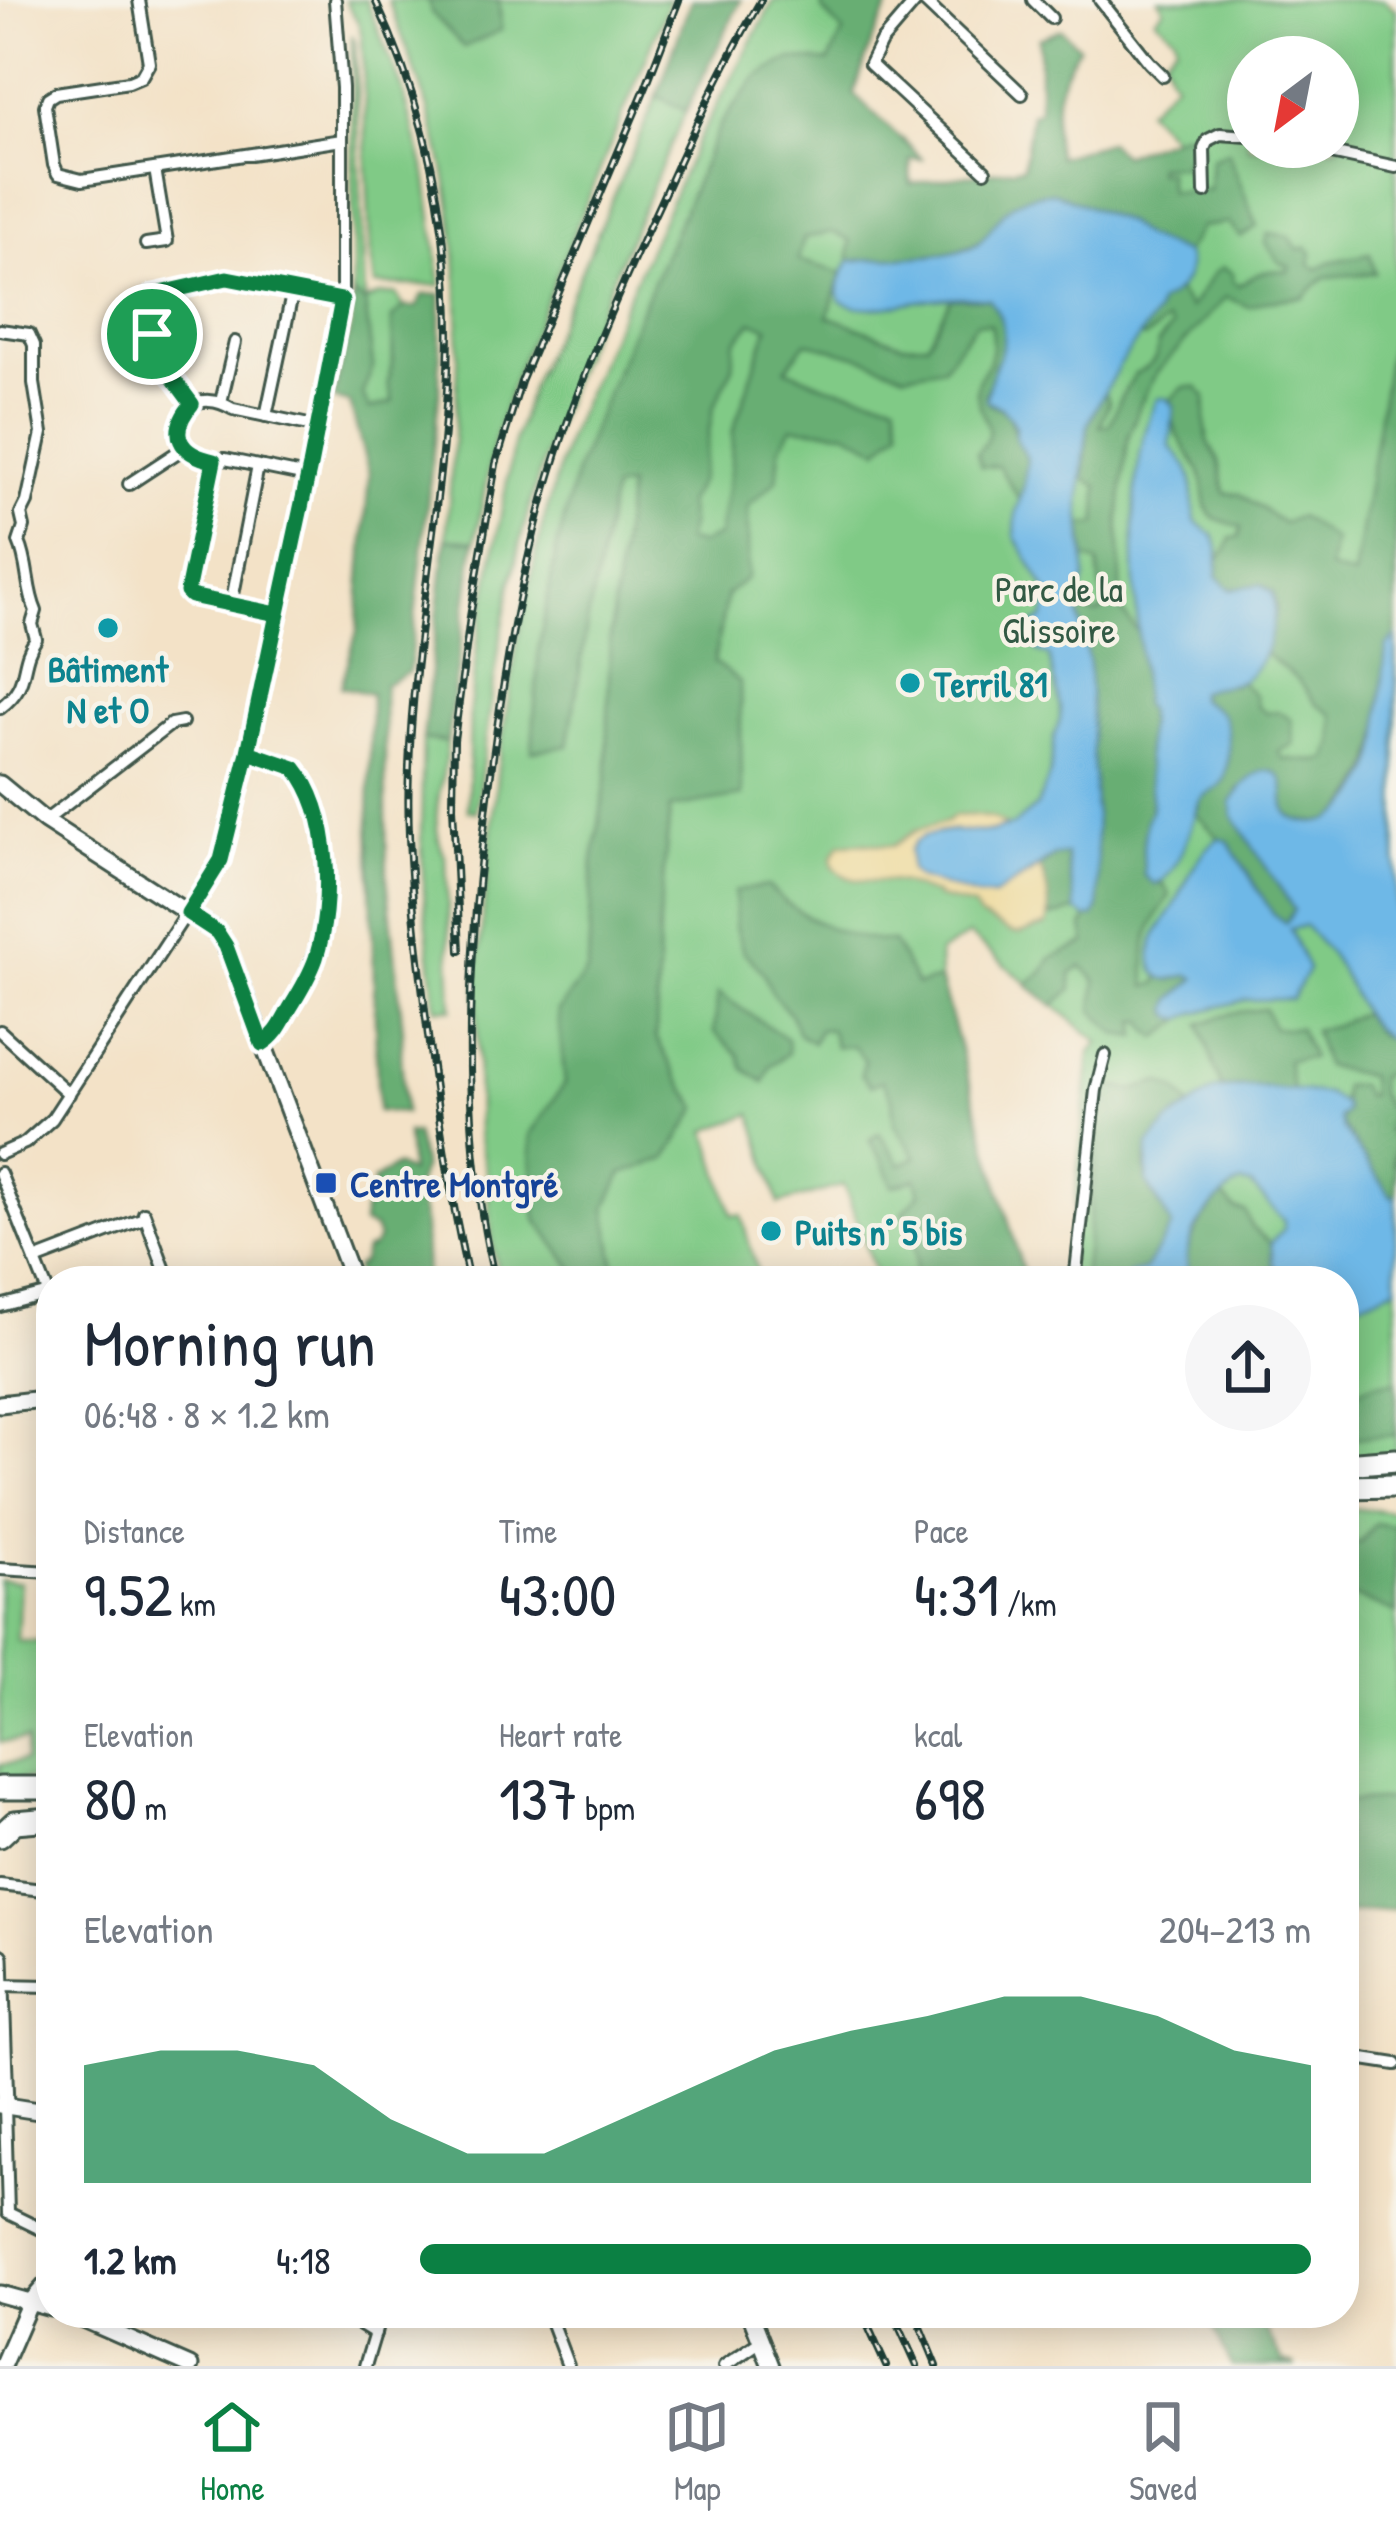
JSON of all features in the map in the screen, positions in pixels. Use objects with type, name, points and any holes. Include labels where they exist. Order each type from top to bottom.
[{"type":"highway","points":[[1359,1466],[1396,1460]]},
{"type":"highway","points":[[1359,1469],[1396,1472]]},
{"type":"highway","points":[[1359,1487],[1396,1486]]},
{"type":"highway","points":[[0,1788],[36,1788]]},
{"type":"highway","points":[[0,1801],[36,1801]]},
{"type":"highway","points":[[0,1836],[15,1822],[36,1820]]},
{"type":"street","points":[[139,0],[148,63],[141,77],[56,93],[45,106],[58,174],[82,180],[342,140]]},
{"type":"street","points":[[0,1154],[40,1131],[69,1094],[221,860],[342,300],[342,88],[335,0]]},
{"type":"street","points":[[985,171],[870,64],[881,42],[920,0],[1022,94]]},
{"type":"street","points":[[1033,0],[1052,18]]},
{"type":"street","points":[[1100,0],[1163,76]]},
{"type":"street","points":[[1205,192],[1204,149],[1208,140],[1227,134]]},
{"type":"street","points":[[1359,159],[1396,167]]},
{"type":"street","points":[[146,244],[166,241],[155,169]]},
{"type":"street","points":[[192,404],[158,358],[147,306],[152,295],[227,278],[342,300]]},
{"type":"street","points":[[266,416],[293,290]]},
{"type":"street","points":[[0,330],[29,334],[34,345],[41,433],[21,514],[20,542],[36,611],[32,624],[36,638],[28,650],[25,676],[0,708]]},
{"type":"street","points":[[221,402],[235,342]]},
{"type":"street","points":[[307,476],[225,459],[196,458],[184,448],[178,430],[181,416],[192,404],[210,400],[318,427]]},
{"type":"street","points":[[129,484],[184,448]]},
{"type":"street","points":[[214,461],[187,592],[277,614]]},
{"type":"street","points":[[231,604],[258,466]]},
{"type":"street","points":[[45,821],[171,724],[182,722]]},
{"type":"street","points":[[248,752],[285,763],[302,776],[323,839],[326,880],[316,957],[274,1037],[262,1044]]},
{"type":"street","points":[[0,784],[45,821],[217,932],[347,1266]]},
{"type":"street","points":[[0,1031],[69,1094]]},
{"type":"street","points":[[1078,1266],[1096,1090],[1105,1055]]},
{"type":"street","points":[[0,1173],[37,1266]]},
{"type":"street","points":[[35,1260],[144,1216],[163,1266]]},
{"type":"street","points":[[0,1306],[36,1300]]},
{"type":"street","points":[[0,1404],[36,1400]]},
{"type":"street","points":[[0,1569],[36,1571]]},
{"type":"street","points":[[0,1885],[36,1889]]},
{"type":"street","points":[[0,1957],[4,2216],[36,2228]]},
{"type":"street","points":[[0,1985],[36,1986]]},
{"type":"street","points":[[1359,2058],[1396,2064]]},
{"type":"street","points":[[3,2106],[36,2111]]},
{"type":"street","points":[[0,2294],[36,2305]]},
{"type":"street","points":[[2,2366],[36,2295]]},
{"type":"street","points":[[103,2328],[190,2366]]},
{"type":"street","points":[[365,2328],[375,2334]]},
{"type":"street","points":[[364,2366],[377,2328]]},
{"type":"street","points":[[554,2328],[568,2366]]},
{"type":"street","points":[[756,2328],[770,2363]]},
{"type":"street","points":[[724,2366],[761,2341]]},
{"type":"green space","points":[[345,0],[366,0],[402,88],[426,173],[441,285],[375,285],[362,36]]},
{"type":"green space","points":[[388,0],[429,0],[432,12],[501,30],[499,0],[670,0],[514,379],[494,441],[475,541],[446,539],[459,328],[446,175],[433,124]]},
{"type":"green space","points":[[429,0],[499,0],[501,30],[464,47],[431,12]]},
{"type":"green space","points":[[691,0],[741,0],[686,111],[657,96]]},
{"type":"green space","points":[[774,0],[823,0],[822,10],[843,32],[829,63],[791,59],[721,123],[577,469],[539,647],[533,749],[568,745],[613,489],[628,486],[610,638],[607,775],[593,861],[588,970],[558,1012],[565,1083],[530,1135],[536,1219],[572,1266],[497,1266],[478,1135],[477,977],[498,766],[518,637],[567,439],[695,146]]},
{"type":"green space","points":[[823,0],[892,0],[854,94],[922,159],[910,159],[910,184],[1023,167],[1031,114],[1039,110],[1039,38],[1061,29],[1079,47],[1056,100],[1058,157],[1108,142],[1123,155],[1185,133],[1201,142],[1200,155],[1185,157],[1185,166],[1157,166],[1157,172],[1167,172],[1169,192],[1209,190],[1211,159],[1227,152],[1227,168],[1234,168],[1257,226],[1241,237],[1228,223],[1201,227],[1185,253],[1054,192],[1002,218],[974,244],[946,253],[849,261],[850,240],[832,232],[804,238],[798,260],[842,273],[828,316],[902,344],[927,343],[951,298],[989,299],[1004,327],[1003,353],[994,364],[985,394],[988,403],[1009,418],[1027,459],[1025,480],[1020,500],[998,466],[981,467],[977,453],[988,436],[977,390],[991,353],[990,324],[976,323],[943,367],[905,374],[806,342],[786,369],[827,386],[896,401],[901,428],[879,449],[847,432],[792,427],[780,447],[777,480],[748,506],[748,577],[727,594],[714,662],[740,682],[742,796],[670,808],[659,920],[656,1037],[698,1108],[666,1159],[622,1174],[606,1207],[615,1266],[572,1266],[536,1219],[530,1135],[565,1083],[558,1011],[588,970],[593,861],[607,775],[610,638],[628,486],[613,490],[568,746],[532,751],[539,647],[557,548],[577,469],[721,123],[758,76],[791,59],[829,62],[843,32],[822,9]],"holes":[[[752,322],[768,327],[733,431],[719,536],[699,544],[686,541],[687,503],[700,480],[713,409],[733,366],[735,342]]]},
{"type":"green space","name":"Parc de la Glissoire","points":[[1159,0],[1384,0],[1396,10],[1396,1456],[1359,1460],[1359,1266],[1069,1266],[1090,1054],[1099,1042],[969,935],[939,953],[940,979],[1021,1266],[873,1266],[844,1185],[779,1204],[752,1114],[707,1131],[732,1215],[741,1215],[756,1266],[615,1266],[605,1207],[655,1080],[659,920],[675,760],[772,342],[811,212],[903,139],[922,159],[910,159],[911,185],[1023,167],[1022,188],[1173,138],[1146,110],[1175,81],[1164,57],[1177,44],[1175,36],[1155,18],[1164,9]]},
{"type":"green space","points":[[352,35],[365,301],[396,294],[404,307],[392,318],[388,383],[393,402],[370,409],[362,394],[373,366],[365,303],[353,294]]},
{"type":"green space","points":[[657,96],[686,111],[588,338],[538,478],[507,602],[476,812],[468,810],[470,708],[478,641],[514,442],[531,387]]},
{"type":"green space","points":[[1268,233],[1289,236],[1298,250],[1307,247],[1312,253],[1310,265],[1318,269],[1329,262],[1370,254],[1375,273],[1325,277],[1303,297],[1249,307],[1226,297],[1156,373],[1128,438],[1119,518],[1122,612],[1140,634],[1152,792],[1146,822],[1160,884],[1170,895],[1148,938],[1146,986],[1156,984],[1160,977],[1171,980],[1190,975],[1196,979],[1172,999],[1170,1014],[1183,1019],[1158,1038],[1145,1021],[1137,1021],[1137,1037],[1117,1034],[1093,1010],[1096,981],[1082,966],[1071,974],[1072,989],[1053,1006],[1027,984],[1043,972],[1051,958],[1086,943],[1083,927],[1099,907],[1089,665],[1077,607],[1095,614],[1103,611],[1098,563],[1085,558],[1082,525],[1097,524],[1098,486],[1084,479],[1088,425],[1104,391],[1109,402],[1100,426],[1109,426],[1136,373],[1155,358],[1158,343],[1172,327],[1167,321],[1145,338],[1139,336],[1159,303],[1177,291],[1190,308],[1223,267],[1239,285],[1262,273],[1288,271],[1290,267],[1279,262],[1266,243]]},
{"type":"green space","points":[[353,294],[365,302],[373,367],[362,394],[370,409],[393,402],[388,383],[392,318],[404,307],[417,307],[422,295],[441,294],[439,397],[409,672],[384,685],[387,878],[403,1030],[405,1113],[378,1111],[369,825],[371,694],[341,687],[357,631],[369,474],[350,403],[333,399],[351,326]]},
{"type":"green space","points":[[1396,309],[1396,636],[1386,648],[1376,751],[1360,789],[1332,819],[1315,822],[1291,816],[1274,772],[1265,771],[1238,790],[1233,816],[1294,909],[1286,923],[1273,914],[1228,841],[1196,814],[1202,796],[1223,781],[1228,761],[1223,717],[1198,695],[1206,687],[1240,681],[1266,713],[1277,711],[1291,719],[1294,744],[1278,752],[1283,759],[1327,759],[1334,744],[1333,715],[1263,652],[1276,608],[1273,592],[1261,584],[1230,589],[1217,576],[1219,558],[1231,538],[1239,537],[1241,527],[1209,513],[1202,478],[1178,435],[1170,400],[1184,387],[1197,387],[1206,397],[1208,442],[1219,461],[1225,493],[1240,494],[1283,523],[1299,516],[1334,540],[1329,569],[1354,577]]},
{"type":"green space","points":[[752,322],[768,326],[733,431],[719,537],[699,544],[685,541],[690,525],[687,503],[700,480],[713,409],[733,366],[735,342]]},
{"type":"green space","points":[[446,539],[475,541],[447,742],[423,739]]},
{"type":"green space","points":[[423,739],[447,742],[437,829],[446,859],[452,1009],[436,1008],[425,909]]},
{"type":"green space","points":[[1066,854],[1076,911],[1050,917],[1039,868],[1054,856]]},
{"type":"green space","points":[[768,886],[825,925],[859,937],[893,941],[917,985],[940,979],[1021,1266],[915,1266],[903,1212],[920,1193],[916,1179],[893,1186],[869,1140],[879,1133],[901,1164],[916,1157],[894,1123],[892,1098],[882,1081],[871,1086],[861,1074],[865,1060],[853,1046],[836,1047],[830,1029],[819,1030],[813,1043],[798,1034],[763,972],[743,951],[735,927],[735,891]]},
{"type":"green space","points":[[718,993],[787,1039],[788,1053],[770,1066],[764,1082],[744,1069],[739,1055],[714,1032]]},
{"type":"green space","points":[[1265,1009],[1273,1028],[1299,1028],[1312,1058],[1287,1060],[1293,1091],[1221,1087],[1200,1024]]},
{"type":"green space","points":[[1361,1013],[1378,1034],[1396,1042],[1396,1079],[1391,1071],[1379,1077],[1379,1093],[1391,1114],[1387,1130],[1394,1145],[1396,1196],[1391,1196],[1339,1121],[1345,1111],[1343,1086],[1359,1085],[1365,1096],[1370,1095],[1369,1076],[1325,1066],[1314,1030]]},
{"type":"green space","points":[[1161,1082],[1177,1090],[1190,1106],[1152,1142],[1145,1165],[1152,1193],[1172,1226],[1147,1266],[1085,1266],[1103,1085],[1133,1090]]},
{"type":"green space","points":[[407,1133],[415,1134],[423,1167],[416,1188],[424,1222],[425,1266],[357,1266],[365,1250],[378,1239],[374,1228],[363,1224],[364,1211],[374,1202],[373,1181],[395,1166],[410,1172]]},
{"type":"green space","points":[[1223,1196],[1235,1209],[1245,1211],[1252,1228],[1271,1243],[1275,1266],[1187,1266],[1193,1235]]},
{"type":"green space","points":[[1396,1381],[1396,1435],[1359,1438],[1359,1390]]},
{"type":"green space","points":[[1359,1509],[1396,1512],[1396,1909],[1359,1912]]},
{"type":"green space","points":[[1375,1523],[1396,1527],[1396,1613],[1359,1598],[1360,1543]]},
{"type":"green space","points":[[0,1580],[20,1582],[17,1641],[36,1642],[36,1779],[0,1779],[0,1765],[25,1761],[27,1740],[0,1742]]},
{"type":"green space","points":[[1396,1799],[1396,1909],[1359,1912],[1359,1801]]},
{"type":"green space","points":[[1213,2328],[1265,2328],[1283,2362],[1297,2366],[1232,2366]]},
{"type":"sand","points":[[972,815],[1007,826],[990,832],[935,833],[954,888],[990,894],[1039,868],[1048,896],[1047,925],[1012,933],[979,916],[974,907],[902,883],[855,880],[833,866],[832,857],[840,844],[893,846],[915,831],[954,816]]},
{"type":"water","points":[[1054,192],[1125,222],[1144,237],[1185,253],[1188,261],[1187,276],[1159,303],[1088,425],[1080,503],[1086,577],[1077,607],[1089,665],[1099,907],[1094,917],[1087,918],[1076,911],[1066,854],[1054,856],[994,896],[977,896],[918,878],[910,870],[910,850],[924,836],[990,832],[1014,825],[1037,806],[1050,774],[1060,720],[1049,656],[1037,651],[1030,639],[1050,597],[1015,536],[1027,458],[1011,419],[986,400],[1003,339],[1003,327],[989,299],[945,298],[870,308],[840,301],[838,291],[849,261],[929,256],[972,247],[1015,202]]},
{"type":"water","points":[[1157,399],[1174,406],[1170,446],[1191,476],[1195,521],[1214,536],[1219,551],[1217,576],[1230,589],[1261,584],[1273,593],[1274,604],[1272,630],[1256,667],[1238,682],[1199,692],[1199,699],[1217,710],[1225,722],[1225,773],[1218,787],[1200,801],[1177,861],[1155,885],[1144,875],[1143,847],[1152,804],[1135,590],[1134,509],[1145,433]]},
{"type":"water","points":[[1396,636],[1396,1042],[1367,1019],[1337,964],[1305,926],[1290,929],[1308,969],[1292,999],[1245,1000],[1183,1019],[1173,1017],[1169,1010],[1172,999],[1196,979],[1158,975],[1152,963],[1153,943],[1211,845],[1219,838],[1228,841],[1273,914],[1286,923],[1294,910],[1233,816],[1231,802],[1249,780],[1267,771],[1280,776],[1286,809],[1296,819],[1328,820],[1353,801],[1376,756],[1386,647]]},
{"type":"water","points":[[1250,1086],[1327,1094],[1344,1104],[1339,1118],[1343,1129],[1391,1196],[1396,1196],[1396,1287],[1359,1301],[1359,1266],[1275,1266],[1271,1243],[1284,1229],[1284,1221],[1251,1185],[1240,1183],[1199,1223],[1187,1253],[1188,1266],[1147,1266],[1172,1226],[1147,1183],[1148,1147],[1167,1123],[1215,1089]]},
{"type":"railway","points":[[375,0],[420,121],[439,205],[448,291],[447,388],[412,714],[409,825],[432,1066],[466,1266]]},
{"type":"railway","points":[[460,951],[454,740],[496,464],[521,382],[679,0]]},
{"type":"railway","points":[[492,1266],[472,1123],[470,1016],[486,812],[520,593],[552,468],[594,353],[696,126],[761,0]]},
{"type":"railway","points":[[869,2328],[886,2366]]},
{"type":"railway","points":[[900,2328],[917,2366]]},
{"type":"railway","points":[[921,2328],[937,2366]]},
{"type":"place","name":"Bâtiment N et O","points":[[108,628]]},
{"type":"place","name":"Terril 81","points":[[910,683]]},
{"type":"place","name":"Centre Montgré","points":[[326,1183]]},
{"type":"place","name":"Puits n° 5 bis","points":[[771,1231]]},
{"type":"route","points":[[227,278],[342,300],[310,466],[248,752],[295,768],[312,797],[323,839],[324,921],[308,976],[274,1037],[262,1044],[226,946],[217,932],[188,913],[221,860],[277,614],[187,592],[214,461],[196,458],[184,448],[178,430],[181,416],[192,404],[158,358],[152,334],[147,306],[152,295],[227,278]]}]
